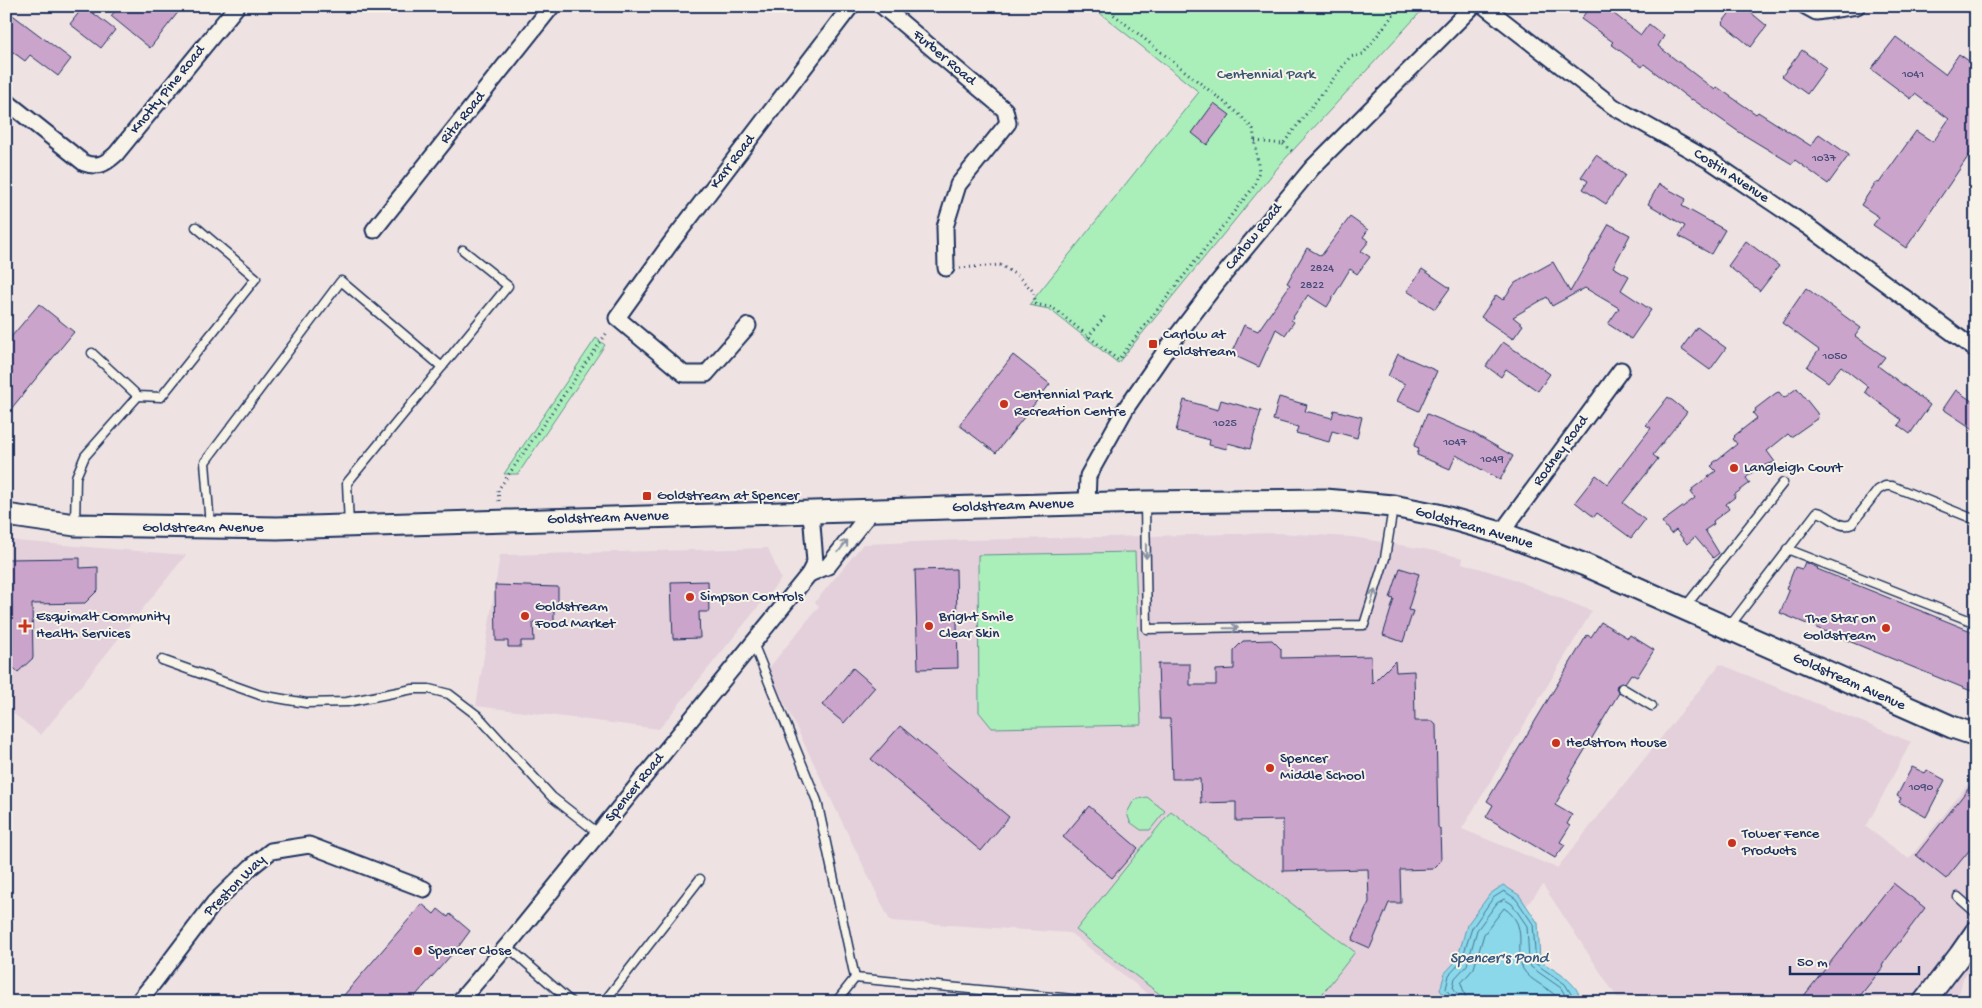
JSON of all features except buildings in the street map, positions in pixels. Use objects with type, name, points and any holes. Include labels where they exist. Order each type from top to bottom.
[{"type":"main road","name":"Goldstream Avenue","points":[[6,516],[75,525],[210,528],[349,526],[1145,502],[1325,500],[1393,506],[1438,515],[1501,533],[1585,565],[1952,727],[1976,735]]},
{"type":"main road","points":[[1924,1002],[1976,932]]},
{"type":"street","name":"Knotty Pine Road","points":[[6,101],[84,163],[95,167],[106,163],[116,154],[237,6]]},
{"type":"street","name":"Rita Road","points":[[374,230],[552,6]]},
{"type":"street","name":"Karr Road","points":[[617,318],[670,244],[851,6]]},
{"type":"street","name":"Furber Road","points":[[882,6],[1005,110],[1008,123],[958,185],[945,227],[946,268]]},
{"type":"street","name":"Carlow Road","points":[[1088,504],[1088,476],[1126,408],[1216,283],[1312,168],[1474,6]]},
{"type":"street","name":"Costin Avenue","points":[[1484,6],[1614,107],[1712,162],[1792,216],[1976,350]]},
{"type":"street","points":[[1805,6],[1816,12],[1857,6]]},
{"type":"street","points":[[617,318],[684,374],[706,374],[748,326]]},
{"type":"street","name":"Rodney Road","points":[[1501,533],[1621,370]]},
{"type":"street","name":"Spencer Road","points":[[809,574],[828,566],[872,510]]},
{"type":"street","name":"Spencer Road","points":[[459,1002],[507,946],[809,574],[815,562],[811,512]]},
{"type":"street","name":"Preston Way","points":[[138,1002],[214,903],[271,850],[309,845],[424,889]]},
{"type":"lane","points":[[92,353],[138,396],[161,398],[256,278],[196,227]]},
{"type":"lane","points":[[349,526],[347,483],[508,286],[463,250]]},
{"type":"lane","points":[[210,528],[205,462],[341,281],[442,367]]},
{"type":"lane","points":[[75,525],[76,477],[85,456],[138,396]]},
{"type":"lane","points":[[1684,610],[1783,483]]},
{"type":"lane","points":[[1728,629],[1817,512],[1823,513],[1847,527],[1852,524],[1878,490],[1885,486],[1892,486],[1976,520]]},
{"type":"lane","points":[[1145,502],[1147,629],[1364,625],[1384,558],[1393,506]]},
{"type":"lane","points":[[1787,549],[1976,623]]},
{"type":"lane","points":[[753,643],[817,802],[854,978],[836,1002]]},
{"type":"lane","points":[[162,660],[260,695],[306,703],[347,702],[413,689],[429,689],[449,694],[478,716],[552,798],[598,833]]},
{"type":"lane","points":[[1622,688],[1652,706]]},
{"type":"lane","points":[[604,1002],[700,879]]},
{"type":"lane","points":[[1958,897],[1976,913]]},
{"type":"lane","points":[[507,946],[571,1002]]},
{"type":"lane","points":[[854,978],[1073,999]]},
{"type":"path","points":[[946,268],[1000,265],[1018,276],[1033,291],[1036,304],[1052,308],[1118,360],[1255,186],[1259,171],[1253,129],[1239,114],[1103,6]]},
{"type":"path","points":[[1283,144],[1350,57],[1363,54],[1400,6]]},
{"type":"path","points":[[1255,141],[1283,144],[1292,151]]},
{"type":"path","points":[[1088,336],[1105,316]]},
{"type":"path","points":[[499,500],[498,490],[617,318]]},
{"type":"shaded area","points":[[1278,533],[1353,537],[1430,550],[1463,558],[1462,563],[1508,577],[1592,611],[1462,829],[1557,868],[1720,664],[1911,742],[1866,827],[1909,859],[1976,774],[1976,962],[1963,978],[1957,1002],[1620,1002],[1543,885],[1450,1002],[1158,1002],[1070,933],[890,921],[768,669],[819,606],[815,602],[863,544]]},
{"type":"shaded area","points":[[6,538],[16,541],[186,555],[41,735],[6,708]]},
{"type":"shaded area","points":[[768,548],[781,579],[659,729],[476,706],[500,555]]},
{"type":"green space","name":"Centennial Park","points":[[1091,6],[1426,6],[1284,160],[1118,363],[1049,309],[1029,305],[1199,92]]},
{"type":"green space","points":[[596,338],[605,345],[518,474],[504,474]]},
{"type":"green space","points":[[1135,552],[1141,725],[992,728],[979,712],[978,555]]},
{"type":"green space","points":[[1147,797],[1165,811],[1150,830],[1141,830],[1130,822],[1127,813],[1134,800]]},
{"type":"green space","points":[[1171,811],[1355,952],[1316,1002],[1170,1002],[1076,930]]},
{"type":"water","name":"Spencer's Pond","points":[[1503,885],[1519,895],[1538,923],[1540,961],[1571,983],[1576,989],[1581,1002],[1450,1002],[1440,990],[1445,973],[1457,960],[1467,925],[1490,894]]},
{"type":"place","name":"Carlow at Goldstream","points":[[1153,344]]},
{"type":"place","name":"Centennial Park Recreation Centre","points":[[1004,404]]},
{"type":"place","name":"Langleigh Court","points":[[1734,468]]},
{"type":"place","name":"Goldstream at Spencer","points":[[647,496]]},
{"type":"place","name":"Simpson Controls","points":[[690,597]]},
{"type":"place","name":"Goldstream Food Market","points":[[525,616]]},
{"type":"place","name":"Esquimalt Community Health Services","points":[[25,626]]},
{"type":"place","name":"Bright Smile Clear Skin","points":[[929,626]]},
{"type":"place","name":"The Star on Goldstream","points":[[1886,628]]},
{"type":"place","name":"Hedstrom House","points":[[1556,743]]},
{"type":"place","name":"Spencer Middle School","points":[[1270,768]]},
{"type":"place","name":"Tower Fence Products","points":[[1732,843]]},
{"type":"place","name":"Spencer Close","points":[[418,951]]}]
